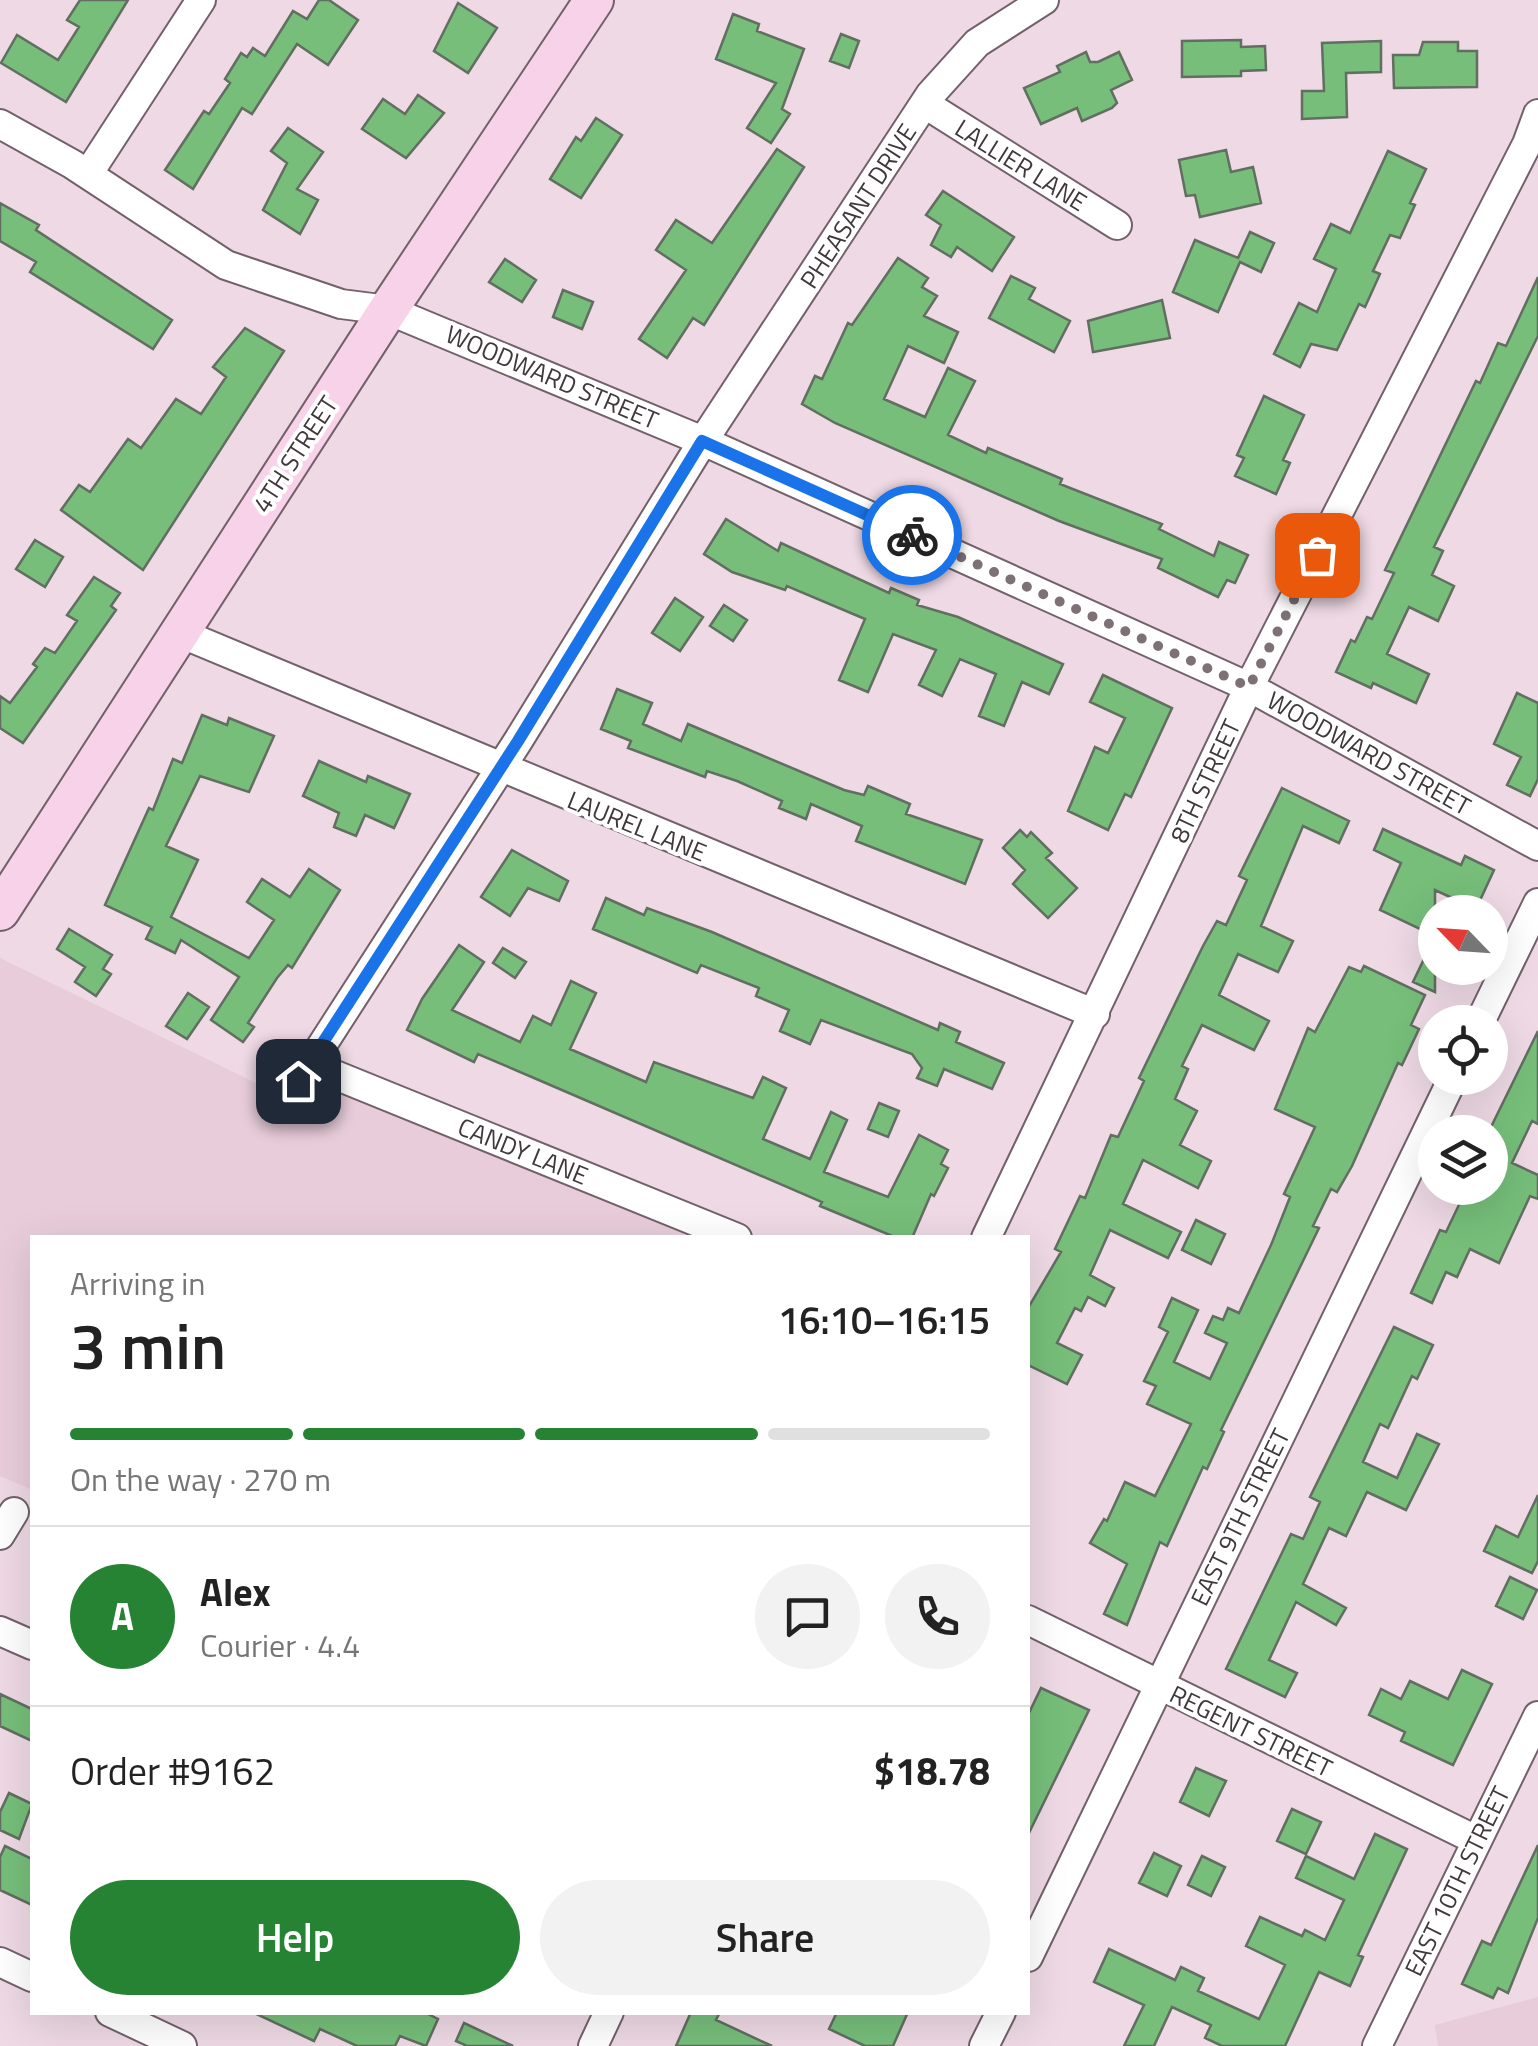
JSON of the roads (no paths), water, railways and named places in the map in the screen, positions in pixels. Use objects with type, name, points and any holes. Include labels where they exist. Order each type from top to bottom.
[{"type":"street","points":[[88,174],[201,0]]},
{"type":"street","name":"4TH STREET","points":[[0,910],[388,310],[594,0]]},
{"type":"street","name":"PHEASANT DRIVE","points":[[288,1098],[500,769],[702,441],[924,104],[977,43],[1044,0]]},
{"type":"street","name":"LALLIER LANE","points":[[924,104],[1117,225]]},
{"type":"street","name":"8TH STREET","points":[[987,1235],[1249,687],[1527,144],[1538,114]]},
{"type":"street","name":"WOODWARD STREET","points":[[0,124],[88,174],[226,264],[341,304],[388,310],[702,441],[1249,687],[1538,846]]},
{"type":"street","name":"LAUREL LANE","points":[[180,633],[1095,1014]]},
{"type":"street","points":[[1488,1005],[1538,903]]},
{"type":"street","name":"CANDY LANE","points":[[308,1064],[731,1235]]},
{"type":"street","name":"EAST 9TH STREET","points":[[1030,1953],[1446,1095]]},
{"type":"street","name":"REGENT STREET","points":[[1030,1621],[1476,1840]]},
{"type":"street","points":[[0,1631],[30,1645]]},
{"type":"street","name":"EAST 10TH STREET","points":[[1377,2046],[1538,1716]]},
{"type":"street","points":[[0,1962],[30,1976]]},
{"type":"street","points":[[116,2015],[182,2046]]},
{"type":"street","points":[[594,2046],[609,2015]]},
{"type":"street","points":[[984,2046],[999,2015]]}]
